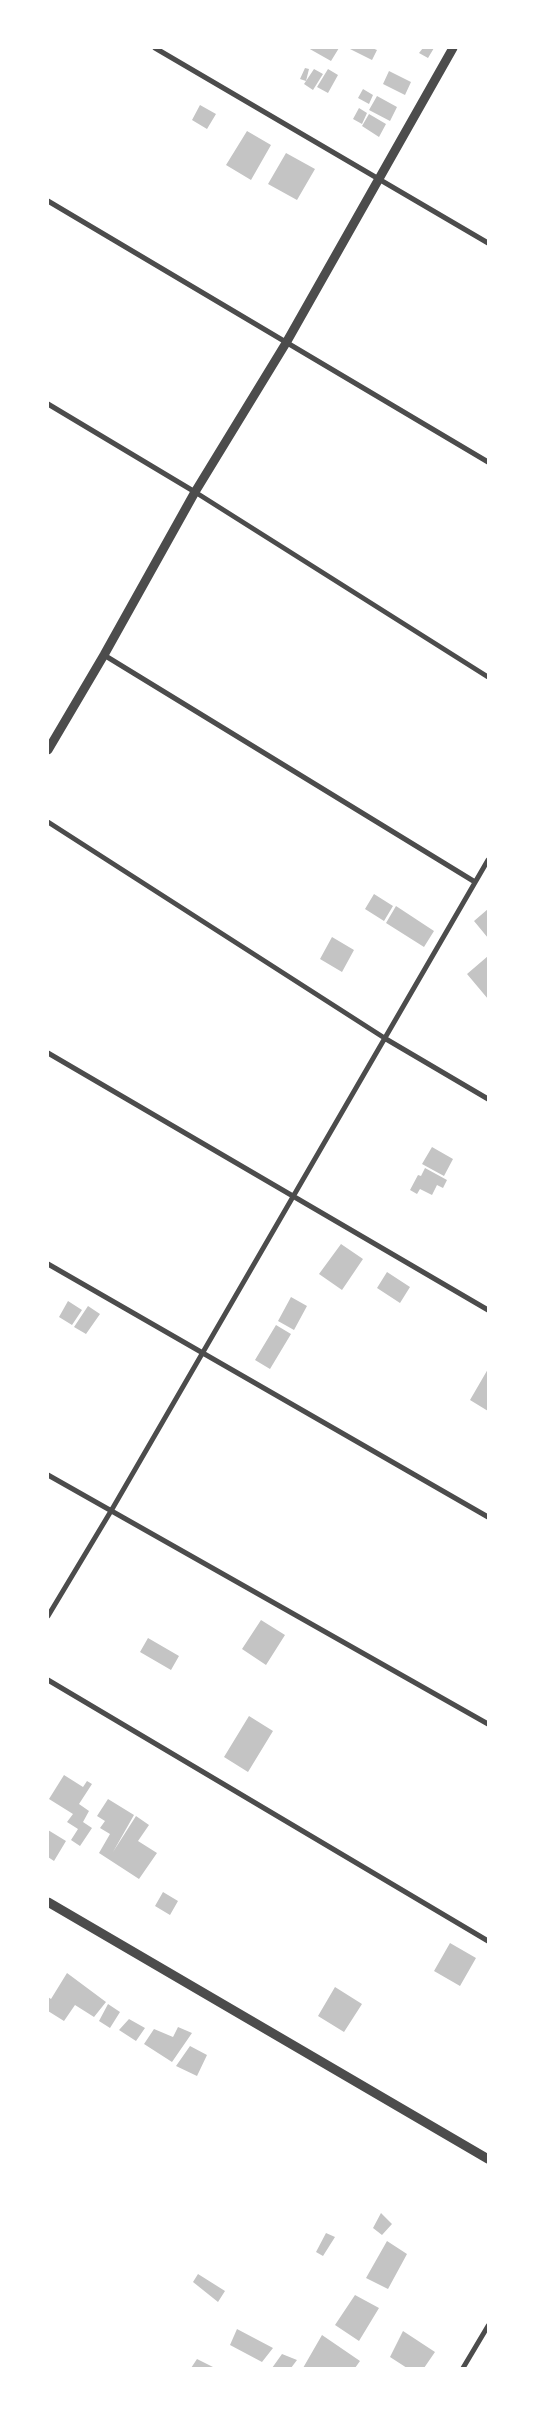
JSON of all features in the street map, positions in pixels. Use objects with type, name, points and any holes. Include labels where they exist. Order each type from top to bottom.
[{"type":"street","points":[[155,48],[381,178],[488,243]]},
{"type":"street","points":[[48,750],[104,655],[195,492],[286,343],[454,48]]},
{"type":"street","points":[[48,201],[488,462]]},
{"type":"street","points":[[48,404],[195,492],[488,677]]},
{"type":"street","points":[[104,655],[475,882]]},
{"type":"street","points":[[48,822],[386,1039],[488,1098]]},
{"type":"street","points":[[48,1616],[386,1039],[488,860]]},
{"type":"street","points":[[48,1053],[488,1310]]},
{"type":"street","points":[[48,1264],[202,1355],[488,1518]]},
{"type":"street","points":[[48,1475],[488,1724]]},
{"type":"street","points":[[48,1680],[488,1941]]},
{"type":"street","points":[[48,1902],[488,2160]]},
{"type":"street","points":[[463,2368],[488,2326]]},
{"type":"building","points":[[308,48],[339,48],[331,61]]},
{"type":"building","points":[[348,48],[372,48],[377,50],[372,60]]},
{"type":"building","points":[[423,48],[434,48],[428,58],[419,53]]},
{"type":"building","points":[[305,68],[309,69],[306,81],[300,79]]},
{"type":"building","points":[[314,69],[323,74],[313,90],[304,84]]},
{"type":"building","points":[[328,69],[338,75],[328,93],[317,87]]},
{"type":"building","points":[[389,71],[411,82],[405,95],[383,84]]},
{"type":"building","points":[[363,89],[373,95],[369,104],[358,98]]},
{"type":"building","points":[[377,96],[397,107],[390,121],[369,110]]},
{"type":"building","points":[[200,105],[216,114],[207,129],[192,120]]},
{"type":"building","points":[[359,108],[367,113],[362,124],[353,119]]},
{"type":"building","points":[[369,114],[386,124],[379,137],[362,126]]},
{"type":"building","points":[[247,131],[271,145],[251,180],[226,165]]},
{"type":"building","points":[[286,153],[315,169],[297,200],[268,184]]},
{"type":"building","points":[[374,894],[393,906],[384,921],[365,909]]},
{"type":"building","points":[[396,906],[434,931],[424,947],[386,923]]},
{"type":"building","points":[[488,909],[488,938],[474,921]]},
{"type":"building","points":[[332,937],[354,950],[342,972],[320,959]]},
{"type":"building","points":[[488,956],[488,999],[467,974]]},
{"type":"building","points":[[432,1147],[453,1159],[444,1176],[422,1164]]},
{"type":"building","points":[[425,1168],[447,1180],[443,1188],[437,1185],[432,1195],[420,1189],[417,1194],[410,1190],[418,1175],[421,1176]]},
{"type":"building","points":[[341,1244],[363,1259],[342,1290],[319,1274]]},
{"type":"building","points":[[387,1272],[410,1287],[400,1303],[377,1288]]},
{"type":"building","points":[[291,1297],[307,1306],[294,1330],[278,1321]]},
{"type":"building","points":[[68,1301],[82,1310],[72,1325],[59,1317]]},
{"type":"building","points":[[88,1306],[100,1314],[86,1334],[74,1327]]},
{"type":"building","points":[[276,1325],[291,1334],[270,1369],[255,1360]]},
{"type":"building","points":[[488,1369],[488,1411],[470,1400]]},
{"type":"building","points":[[261,1620],[285,1635],[266,1665],[242,1649]]},
{"type":"building","points":[[148,1638],[179,1656],[171,1670],[140,1652]]},
{"type":"building","points":[[249,1716],[273,1731],[248,1772],[224,1757]]},
{"type":"building","points":[[64,1775],[83,1787],[87,1781],[92,1784],[79,1804],[89,1811],[83,1822],[92,1828],[80,1846],[71,1840],[78,1829],[67,1822],[73,1814],[49,1799]]},
{"type":"building","points":[[108,1799],[134,1815],[113,1852],[136,1816],[149,1825],[138,1841],[157,1853],[139,1879],[99,1853],[110,1834],[100,1828],[105,1821],[97,1816]]},
{"type":"building","points":[[48,1830],[66,1841],[54,1861],[48,1857]]},
{"type":"building","points":[[163,1892],[178,1901],[170,1915],[155,1906]]},
{"type":"building","points":[[450,1943],[476,1958],[460,1986],[434,1971]]},
{"type":"building","points":[[67,1973],[106,2002],[94,2017],[75,2005],[64,2021],[48,2011],[48,1997],[51,1999]]},
{"type":"building","points":[[335,1987],[362,2004],[344,2032],[318,2016]]},
{"type":"building","points":[[108,2004],[120,2012],[110,2028],[99,2021]]},
{"type":"building","points":[[129,2019],[145,2028],[136,2041],[119,2030]]},
{"type":"building","points":[[178,2027],[192,2033],[172,2062],[144,2044],[154,2029],[173,2037]]},
{"type":"building","points":[[190,2046],[207,2055],[197,2076],[176,2066]]},
{"type":"building","points":[[381,2213],[392,2224],[382,2235],[373,2228]]},
{"type":"building","points":[[326,2233],[335,2237],[323,2256],[316,2252]]},
{"type":"building","points":[[387,2241],[407,2254],[388,2289],[366,2278]]},
{"type":"building","points":[[198,2274],[225,2291],[218,2302],[193,2282]]},
{"type":"building","points":[[355,2295],[379,2308],[359,2341],[335,2325]]},
{"type":"building","points":[[237,2329],[273,2348],[262,2362],[230,2345]]},
{"type":"building","points":[[403,2331],[435,2352],[424,2368],[407,2368],[390,2357]]},
{"type":"building","points":[[322,2335],[360,2361],[355,2368],[303,2368]]},
{"type":"building","points":[[282,2354],[297,2360],[291,2368],[272,2368]]},
{"type":"building","points":[[197,2359],[215,2368],[191,2368]]}]
